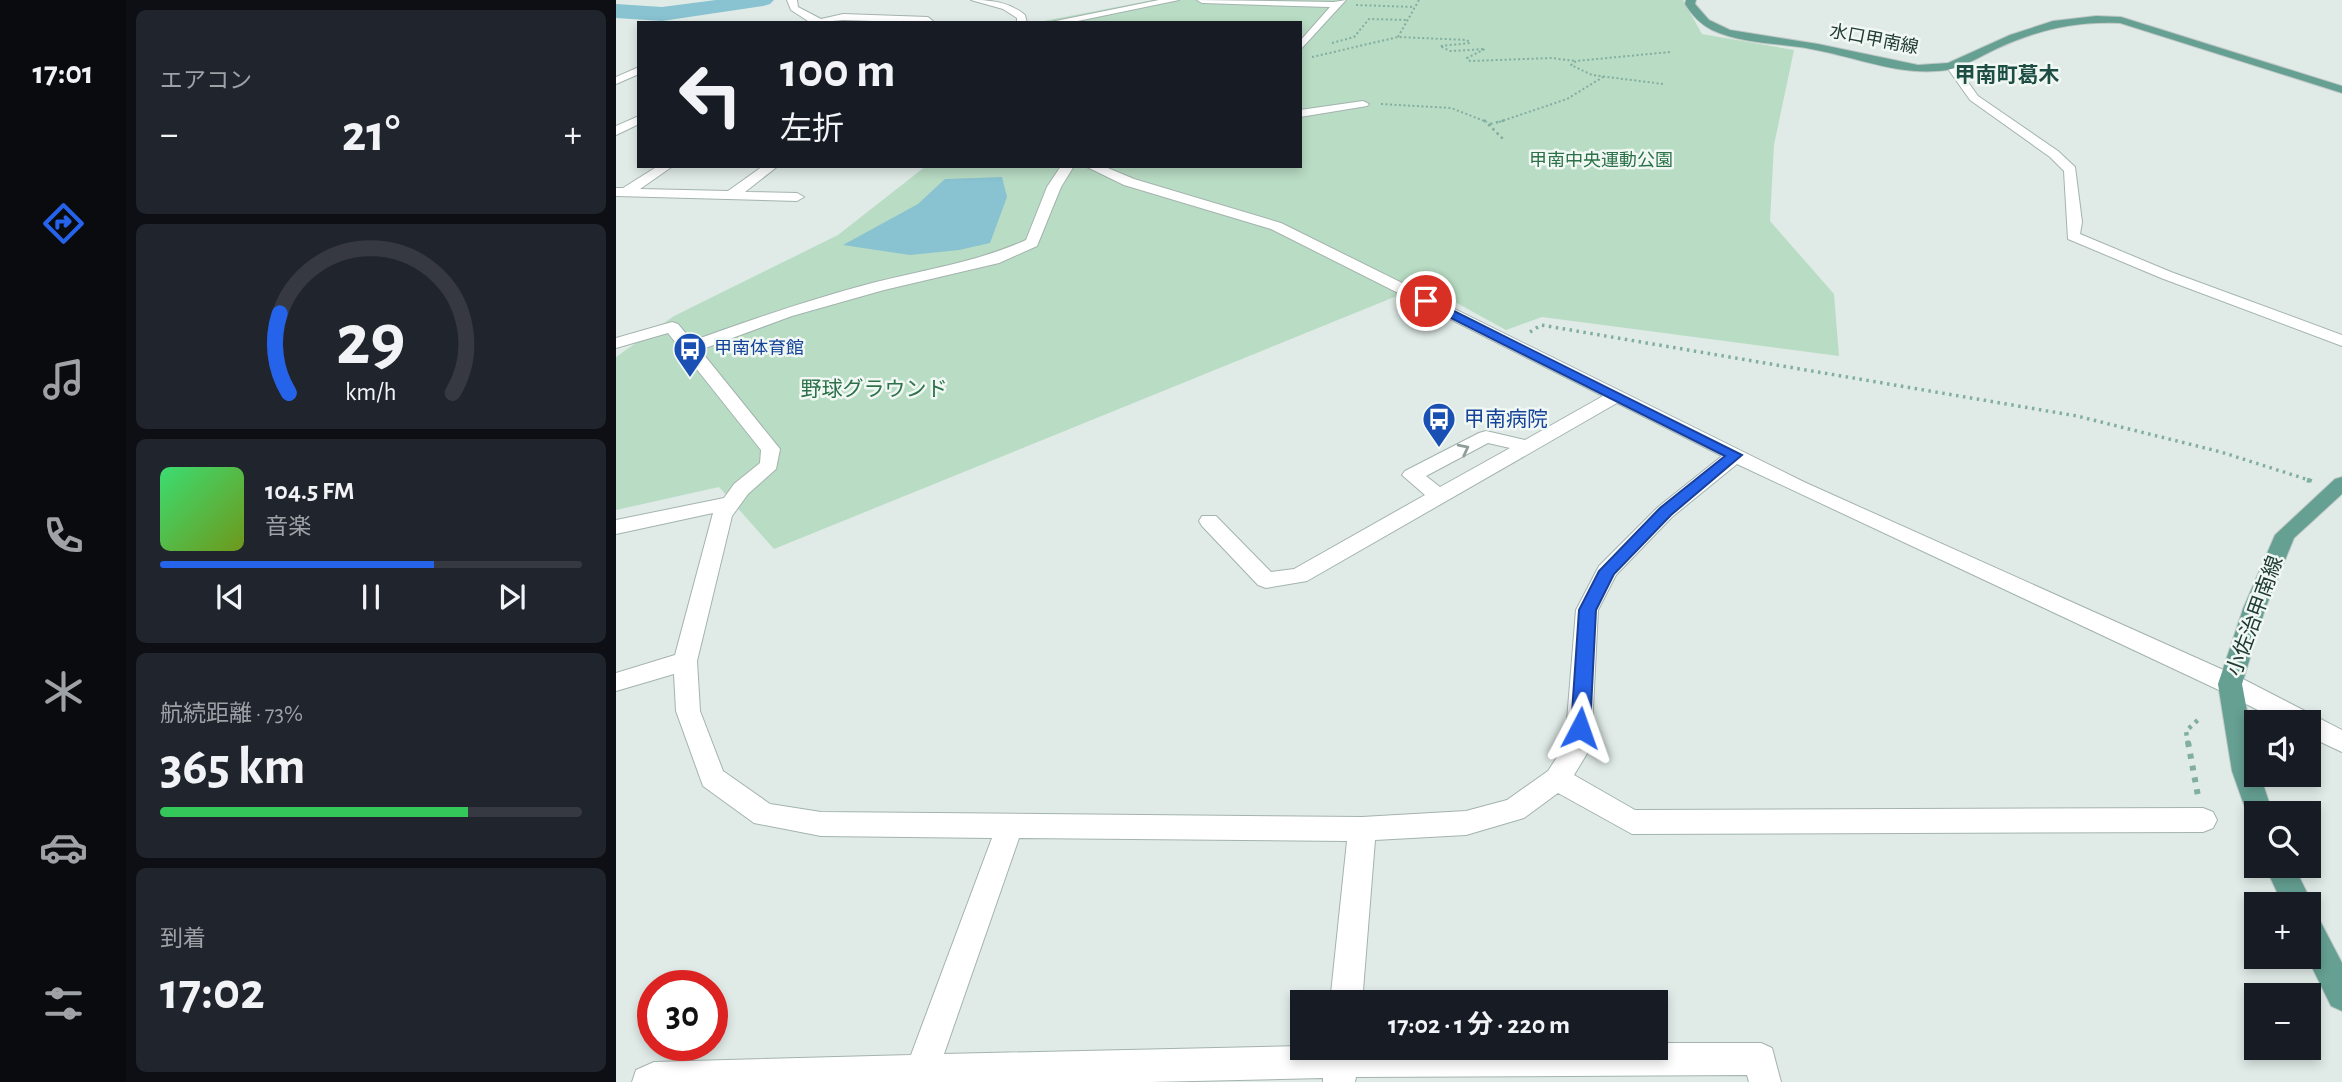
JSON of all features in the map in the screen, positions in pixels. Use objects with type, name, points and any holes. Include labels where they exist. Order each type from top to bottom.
[{"type":"main road","name":"水口甲南線","points":[[1691,0],[1689,4],[1695,14],[1726,32],[1818,47],[1906,67],[1951,66],[2034,27],[2057,21],[2098,17],[2121,20],[2342,90]]},
{"type":"main road","name":"小佐治甲南線","points":[[2255,801],[2245,771],[2230,684],[2254,609],[2285,536],[2339,486]]},
{"type":"main road","points":[[2321,953],[2342,995]]},
{"type":"street","points":[[792,0],[794,8],[815,21]]},
{"type":"street","points":[[976,0],[1004,5],[1016,11],[1022,21]]},
{"type":"street","points":[[1062,21],[1174,0]]},
{"type":"street","points":[[1202,0],[1339,2]]},
{"type":"street","points":[[1302,45],[1339,2]]},
{"type":"street","points":[[822,21],[843,17],[929,21]]},
{"type":"street","points":[[616,66],[637,64]]},
{"type":"street","points":[[1951,66],[1974,98],[2054,154],[2070,170],[2076,222],[2073,236],[2166,275],[2342,341]]},
{"type":"street","points":[[616,81],[637,71]]},
{"type":"street","points":[[1302,113],[1322,108],[1363,104]]},
{"type":"street","points":[[1302,105],[1322,108]]},
{"type":"street","points":[[616,131],[637,120]]},
{"type":"street","points":[[621,192],[663,168]]},
{"type":"street","points":[[731,195],[769,168]]},
{"type":"street","points":[[690,348],[786,313],[894,282],[994,260],[1032,243],[1054,187],[1067,168]]},
{"type":"street","points":[[1096,168],[1129,182],[1276,226],[1735,455],[2281,710]]},
{"type":"street","points":[[621,192],[797,197]]},
{"type":"street","points":[[616,343],[672,327],[771,449],[769,465],[741,489],[722,516],[685,661],[688,711],[712,778],[764,814],[821,824],[1009,828],[1362,829],[1466,823],[1514,810],[1557,779],[1578,747],[1587,610],[1607,571],[1665,512],[1735,455]]},
{"type":"street","points":[[1209,521],[1266,580],[1299,576],[1616,396]]},
{"type":"street","points":[[1439,496],[1412,475],[1486,438],[1526,446]]},
{"type":"street","points":[[616,527],[731,503]]},
{"type":"street","points":[[616,682],[685,661]]},
{"type":"street","points":[[2321,730],[2342,741]]},
{"type":"street","points":[[1557,779],[1632,822],[2203,821]]},
{"type":"street","points":[[920,1077],[1009,828]]},
{"type":"street","points":[[1347,990],[1362,829]]},
{"type":"street","points":[[648,1082],[654,1079],[920,1077],[1341,1064],[1761,1059],[1765,1082]]},
{"type":"path","points":[[1398,37],[1419,0]]},
{"type":"path","points":[[1339,2],[1414,7]]},
{"type":"path","points":[[1332,43],[1358,36],[1369,19],[1407,20]]},
{"type":"path","points":[[1304,59],[1398,37],[1467,40],[1470,43],[1440,46],[1450,51],[1485,49],[1467,58],[1470,61],[1551,58],[1576,61],[1670,52]]},
{"type":"path","points":[[1576,61],[1571,65],[1577,70],[1603,77],[1663,84]]},
{"type":"path","points":[[1490,124],[1558,102],[1595,85],[1603,77]]},
{"type":"path","points":[[1363,104],[1436,107],[1468,112],[1490,124],[1504,140]]},
{"type":"path","points":[[1512,344],[1541,324],[2077,416],[2221,452],[2339,486]]},
{"type":"path","points":[[2199,719],[2186,731],[2203,821]]},
{"type":"green space","name":"甲南中央運動公園","points":[[1153,0],[1683,0],[1702,34],[1794,50],[1774,145],[1770,221],[1834,294],[1839,356],[1542,317],[1506,330],[1424,285],[774,549],[719,487],[616,510],[616,357],[674,316],[838,235],[923,168],[1302,168],[1302,21],[1043,21]]},
{"type":"water","points":[[1002,177],[1007,197],[990,243],[959,250],[910,255],[843,245],[918,204],[945,179]]},
{"type":"waterway","points":[[616,11],[662,14],[763,0]]},
{"type":"place","name":"甲南体育館","points":[[690,379]]},
{"type":"place","name":"甲南病院","points":[[1439,449]]},
{"type":"district","name":"甲南町葛木","points":[[2007,75]]},
{"type":"route","points":[[1426,301],[1735,455],[1665,512],[1607,571],[1587,610],[1580,728]]},
{"type":"park label","name":"野球グラウンド","points":[[874,389]]}]
